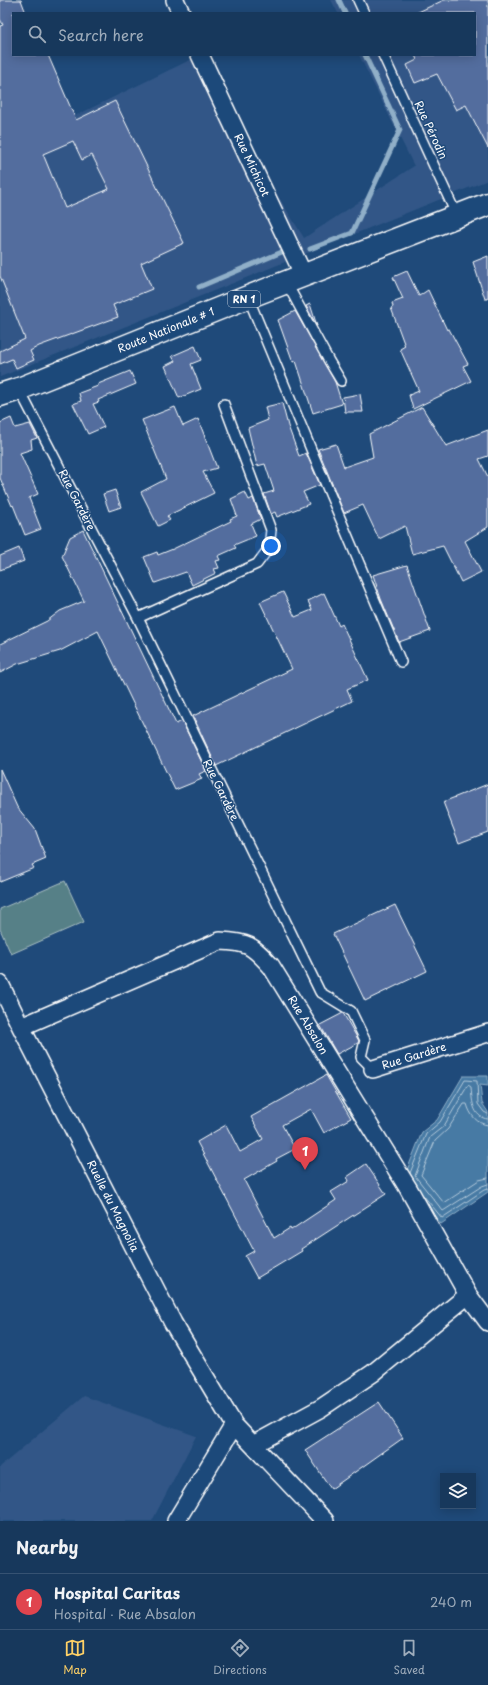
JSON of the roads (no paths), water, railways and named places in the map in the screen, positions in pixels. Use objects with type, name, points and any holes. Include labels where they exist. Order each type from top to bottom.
[{"type":"main road","name":"Route Nationale # 1","points":[[9,392],[488,204]]},
{"type":"street","points":[[175,0],[181,12]]},
{"type":"street","name":"Rue Michicot","points":[[200,56],[295,279]]},
{"type":"street","name":"Rue Absalon","points":[[20,1027],[220,941],[240,941],[257,950],[271,966],[408,1188],[468,1295],[488,1322]]},
{"type":"street","name":"Ruelle du Magnolia","points":[[0,984],[20,1027],[172,1323],[234,1425],[325,1521]]},
{"type":"street","name":"Rue Gardère","points":[[373,1069],[488,1033]]},
{"type":"street","points":[[253,1445],[321,1408],[373,1373],[468,1295]]},
{"type":"street","points":[[176,1521],[234,1425]]},
{"type":"lane","points":[[358,0],[364,12]]},
{"type":"lane","name":"Rue Pérodin","points":[[383,56],[458,216]]},
{"type":"lane","points":[[295,279],[329,361],[341,381]]},
{"type":"lane","points":[[248,297],[401,662]]},
{"type":"lane","name":"Rue Gardère","points":[[9,392],[138,618],[320,992],[351,1011],[365,1040],[361,1057],[373,1069]]},
{"type":"lane","points":[[138,618],[257,564],[269,548],[271,530],[224,404]]},
{"type":"water","points":[[463,1076],[488,1076],[488,1086],[480,1085],[482,1103],[488,1112],[488,1192],[441,1224],[404,1178],[422,1132],[437,1120]]},
{"type":"waterway","points":[[339,0],[345,12]]},
{"type":"waterway","points":[[310,249],[352,233],[400,130],[365,56]]},
{"type":"waterway","points":[[199,287],[289,249]]},
{"type":"place","name":"Hospital Caritas","points":[[305,1170]]}]
